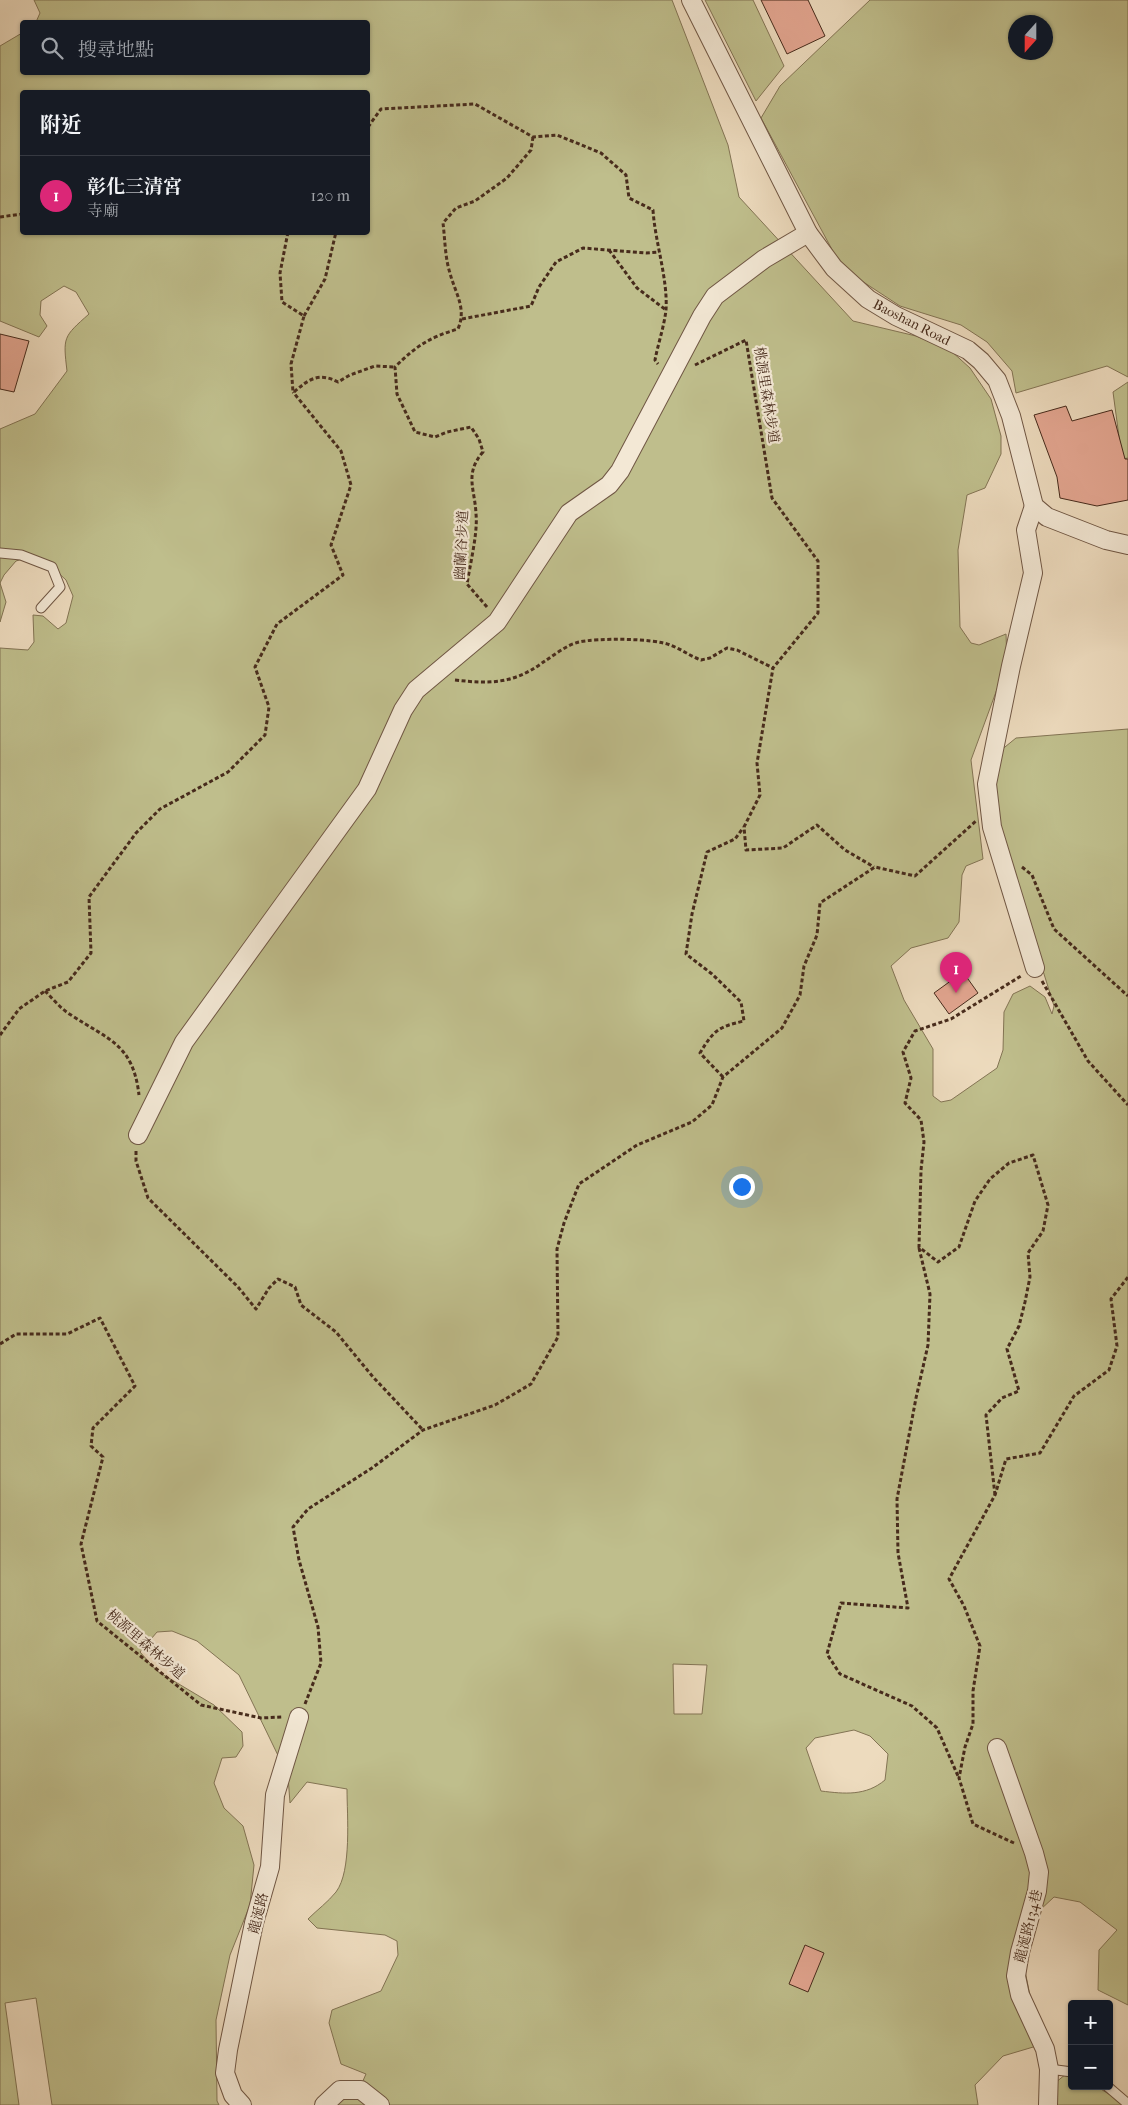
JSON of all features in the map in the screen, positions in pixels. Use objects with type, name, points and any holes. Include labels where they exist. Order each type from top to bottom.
[{"type":"street","name":"Baoshan Road","points":[[691,0],[808,233],[834,268],[868,299],[896,316],[968,350],[981,361],[997,380],[1011,416],[1034,506]]},
{"type":"street","points":[[141,1127],[184,1042],[366,789],[403,710],[416,690],[497,622],[569,513],[609,485],[620,471],[702,316],[715,296],[764,259],[808,233]]},
{"type":"street","points":[[1035,968],[992,827],[987,784],[1011,666],[1033,573],[1026,530],[1034,506],[1047,517],[1106,540],[1128,545]]},
{"type":"street","name":"龍涎路","points":[[242,2105],[233,2095],[225,2073],[228,2050],[254,1923],[270,1867],[275,1795],[299,1717]]},
{"type":"street","name":"龍涎路134巷","points":[[997,1748],[1039,1872],[1038,1891],[1020,1952],[1016,1976],[1020,1996],[1045,2048],[1049,2069],[1048,2105]]},
{"type":"street","points":[[324,2105],[340,2090],[361,2090],[380,2105]]},
{"type":"lane","points":[[0,553],[21,555],[52,568],[60,587],[41,608]]},
{"type":"lane","points":[[1049,2069],[1068,2071]]},
{"type":"lane","points":[[1112,2090],[1128,2104]]},
{"type":"path","points":[[370,124],[381,109],[475,104],[533,136],[557,135],[601,153],[626,175],[629,198],[653,210],[654,233],[659,252],[666,310],[655,360],[670,377]]},
{"type":"path","points":[[293,392],[308,380],[328,376],[338,382],[350,375],[375,366],[396,367],[412,350],[438,335],[458,329],[462,319],[460,299],[449,273],[444,223],[456,208],[475,201],[507,178],[530,150],[533,136]]},
{"type":"path","points":[[0,217],[20,214]]},
{"type":"path","points":[[287,235],[280,273],[282,302],[304,316]]},
{"type":"path","points":[[0,1035],[19,1009],[45,991],[68,982],[91,953],[89,897],[136,833],[160,809],[228,772],[265,734],[269,707],[255,667],[277,624],[343,574],[331,545],[351,485],[341,452],[293,392],[291,364],[304,316],[325,279],[335,235]]},
{"type":"path","points":[[462,319],[531,306],[540,287],[556,262],[583,248],[646,254],[659,252]]},
{"type":"path","points":[[609,250],[636,288],[666,310]]},
{"type":"path","name":"桃源里森林步道","points":[[670,377],[746,340],[772,498],[818,561],[818,613],[773,668],[766,702],[766,719],[757,763],[760,795],[744,827]]},
{"type":"path","name":"幽蘭谷步道","points":[[396,367],[397,394],[415,432],[435,437],[447,432],[471,427],[479,439],[483,452],[477,459],[471,473],[476,515],[467,584],[489,609],[497,622]]},
{"type":"path","points":[[453,680],[490,683],[508,680],[532,670],[577,642],[603,640],[648,641],[669,644],[701,660],[710,658],[727,648],[737,650],[773,668]]},
{"type":"path","points":[[744,827],[746,850],[783,848],[817,825],[845,850],[875,867],[915,876],[976,820],[992,827]]},
{"type":"path","points":[[723,1077],[700,1053],[712,1033],[744,1020],[741,1002],[712,974],[686,954],[692,914],[707,852],[735,839],[744,827]]},
{"type":"path","points":[[1018,864],[1032,875],[1054,928],[1128,996]]},
{"type":"path","points":[[299,1717],[321,1663],[318,1627],[299,1560],[293,1527],[308,1509],[386,1458],[423,1430],[495,1405],[531,1384],[558,1337],[557,1249],[578,1184],[637,1145],[692,1122],[712,1105],[723,1077],[782,1028],[800,995],[804,966],[817,935],[820,903],[875,867]]},
{"type":"path","points":[[1034,1853],[973,1824],[959,1778],[937,1728],[912,1706],[840,1674],[827,1654],[841,1602],[908,1608],[898,1553],[897,1499],[928,1346],[930,1294],[919,1247],[921,1170],[924,1142],[921,1120],[904,1103],[910,1078],[903,1052],[915,1031],[951,1020],[1035,968],[1088,1061],[1128,1105]]},
{"type":"path","points":[[45,991],[69,1014],[122,1048],[136,1075],[141,1127],[136,1161],[148,1198],[238,1287],[256,1309],[269,1288],[278,1279],[295,1287],[301,1305],[336,1332],[373,1377],[423,1430]]},
{"type":"path","points":[[919,1247],[938,1262],[960,1246],[976,1201],[990,1179],[1009,1163],[1033,1155],[1048,1206],[1043,1231],[1028,1253],[1030,1277],[1025,1302],[1019,1326],[1007,1348],[1019,1391],[1002,1398],[986,1415],[994,1495]]},
{"type":"path","points":[[959,1778],[965,1748],[973,1724],[973,1691],[980,1646],[964,1606],[949,1579],[994,1495],[1006,1458],[1040,1453],[1074,1396],[1109,1370],[1117,1346],[1111,1299],[1128,1277]]},
{"type":"path","name":"桃源里森林步道","points":[[0,1344],[16,1334],[67,1334],[100,1318],[134,1386],[92,1428],[91,1446],[103,1457],[81,1544],[97,1621],[201,1705],[261,1718],[299,1717]]},
{"type":"shaded area","points":[[34,0],[672,0],[728,145],[739,197],[853,321],[916,336],[950,350],[970,368],[991,399],[1001,436],[1001,454],[985,488],[967,495],[958,550],[960,627],[971,643],[979,645],[1006,634],[1007,662],[971,760],[983,859],[966,866],[962,875],[959,922],[948,938],[911,948],[891,966],[904,1000],[933,1049],[933,1096],[941,1102],[951,1100],[997,1068],[1003,1050],[1004,1012],[1013,994],[1030,986],[1045,997],[1052,1014],[1054,1006],[993,811],[1000,751],[1016,738],[1128,729],[1128,2005],[1098,1990],[1099,1950],[1117,1930],[1080,1902],[1054,1897],[1024,1925],[1021,1951],[1040,2045],[1003,2056],[975,2085],[978,2105],[327,2105],[358,2092],[366,2074],[341,2064],[329,2023],[332,2010],[381,1991],[398,1955],[397,1941],[385,1935],[317,1928],[308,1919],[333,1896],[341,1883],[347,1857],[348,1842],[347,1789],[307,1782],[290,1803],[288,1776],[239,1675],[197,1641],[172,1631],[157,1632],[140,1652],[157,1671],[214,1705],[242,1732],[243,1746],[236,1757],[222,1758],[214,1783],[224,1808],[243,1826],[254,1865],[250,1905],[230,1955],[216,2020],[217,2101],[219,2105],[52,2105],[36,1998],[5,2003],[19,2105],[0,2105],[0,648],[28,650],[34,642],[33,615],[43,616],[58,629],[66,623],[73,596],[66,580],[52,567],[26,558],[16,561],[0,583],[0,429],[35,414],[67,371],[65,344],[67,338],[74,328],[89,314],[76,292],[64,286],[41,301],[40,315],[47,326],[39,337],[0,321],[0,46],[20,34],[20,75],[370,75],[370,20],[37,20],[40,13]],"holes":[[[673,1664],[707,1665],[702,1714],[674,1714]],[[854,1730],[870,1736],[888,1754],[885,1780],[870,1789],[855,1793],[821,1791],[806,1748],[815,1738]]]},
{"type":"shaded area","points":[[705,0],[753,0],[784,66],[756,101]]},
{"type":"shaded area","points":[[870,0],[1128,0],[1128,377],[1107,366],[1016,393],[1012,371],[987,342],[961,325],[900,306],[842,268],[761,118],[780,86]]},
{"type":"shaded area","points":[[1128,382],[1128,458],[1122,459],[1113,392]]},
{"type":"shaded area","points":[[0,583],[6,602],[0,622]]},
{"type":"shaded area","points":[[1068,2074],[1068,2090],[1102,2090],[1115,2098],[1128,2098],[1128,2105],[1049,2105],[1055,2083]]},
{"type":"building","points":[[761,0],[808,0],[825,36],[787,54]]},
{"type":"building","points":[[0,334],[29,341],[14,392],[0,389]]},
{"type":"building","points":[[1066,406],[1072,421],[1112,410],[1125,459],[1128,459],[1128,500],[1097,506],[1060,498],[1057,477],[1034,415]]},
{"type":"building","points":[[963,972],[978,993],[949,1014],[934,993]]},
{"type":"building","points":[[805,1945],[824,1953],[808,1992],[789,1984]]},
{"type":"place","name":"彰化三清宮","points":[[956,993]]}]
